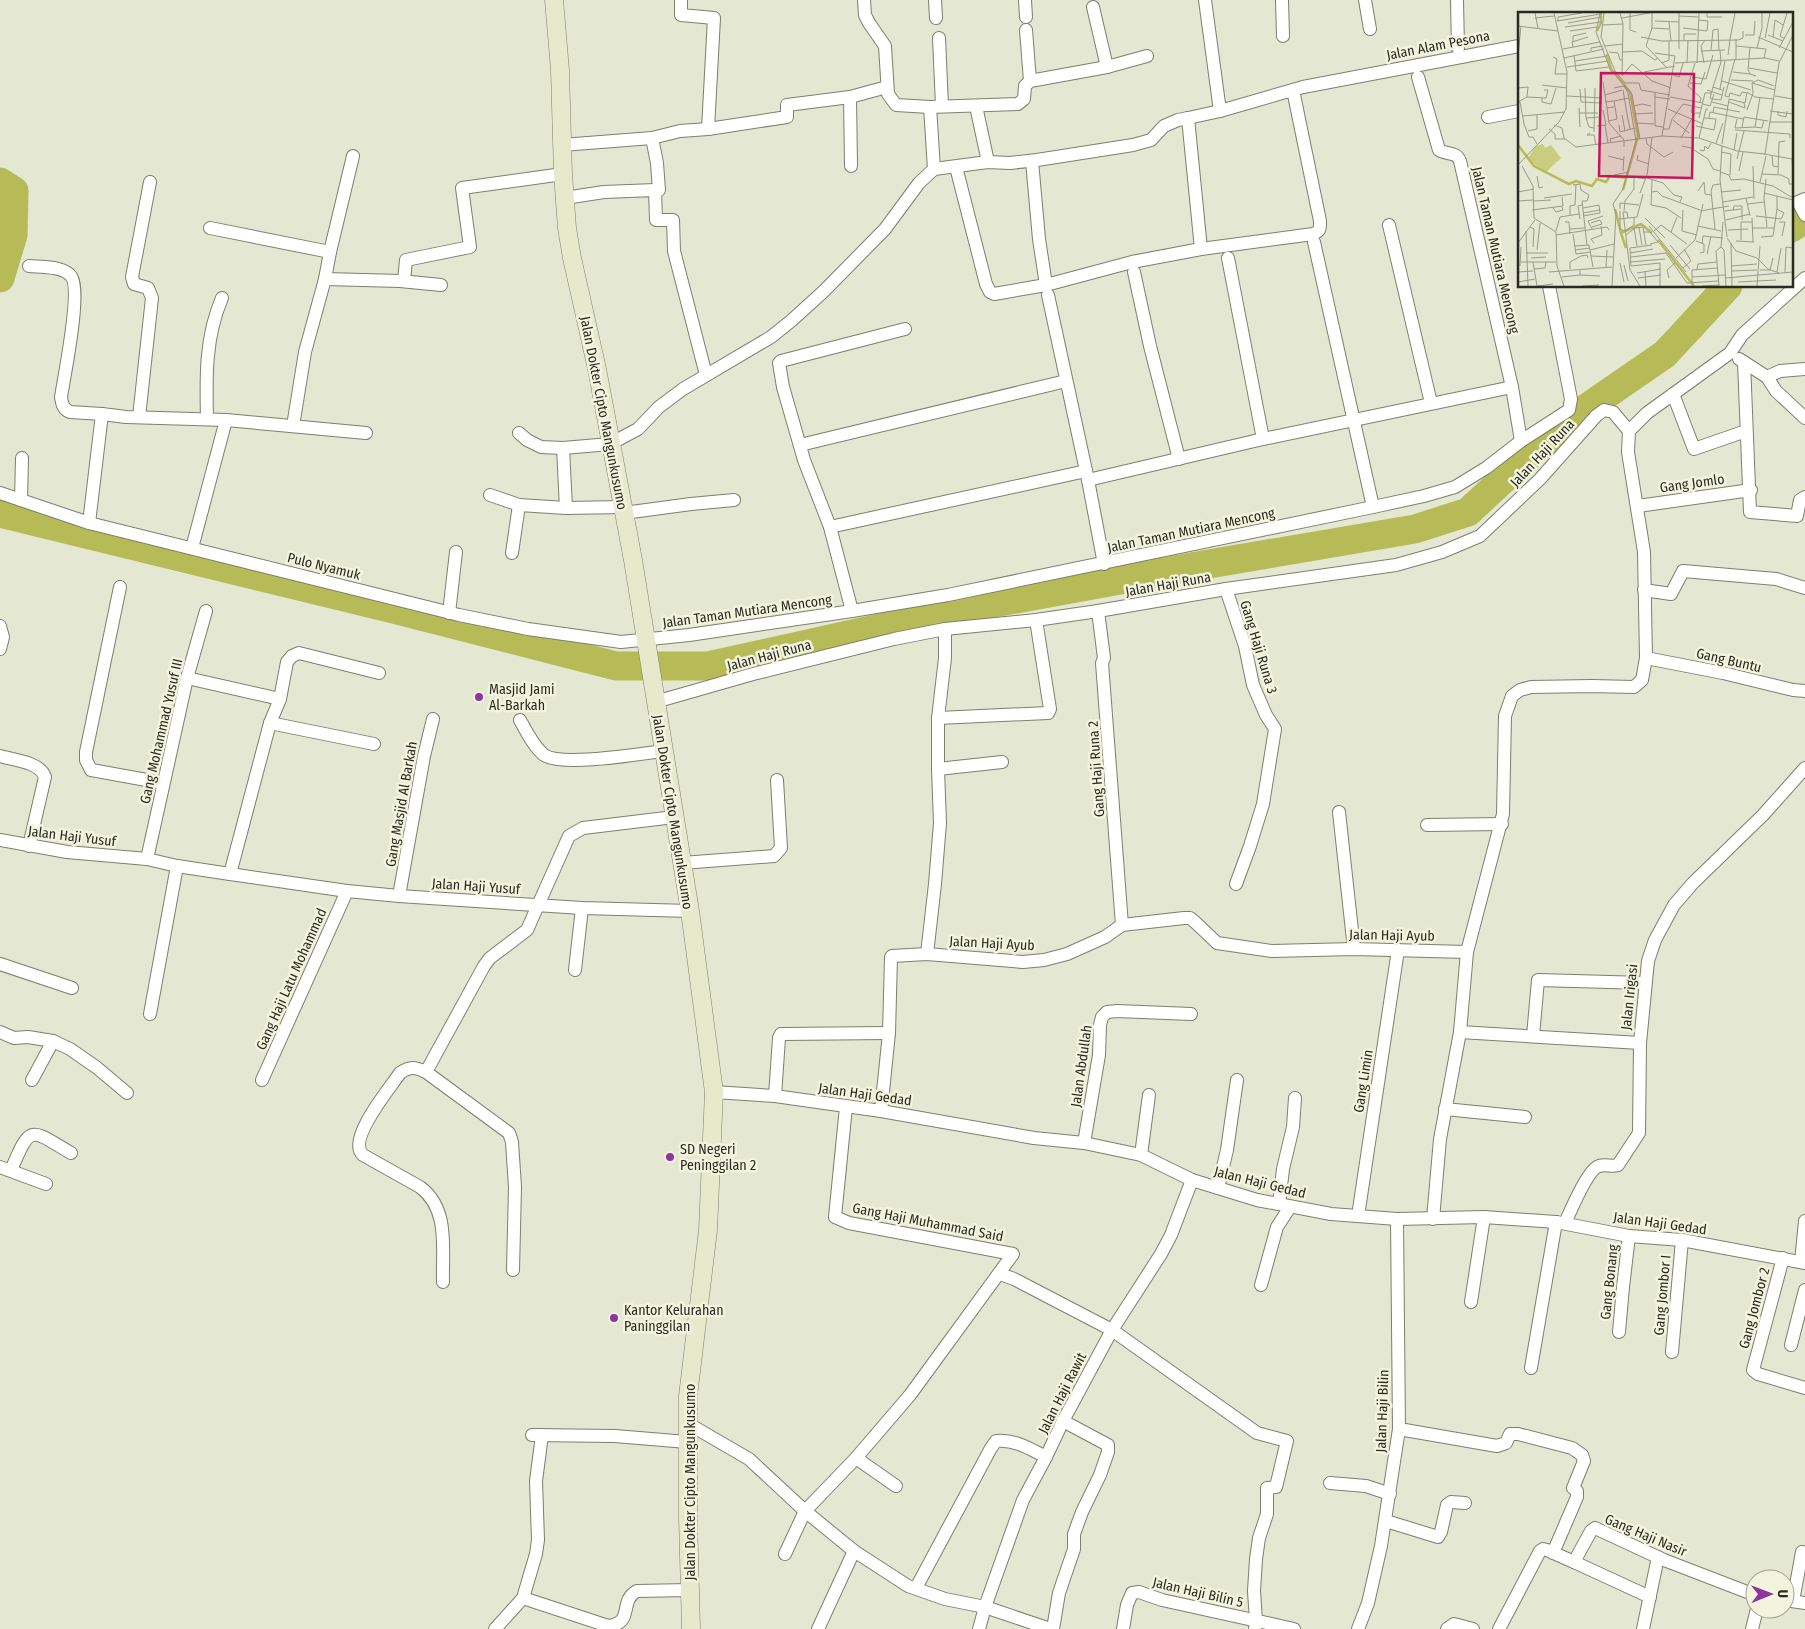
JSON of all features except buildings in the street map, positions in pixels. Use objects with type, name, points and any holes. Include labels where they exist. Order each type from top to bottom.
[{"type":"main road","name":"Jalan Dokter Cipto Mangunkusumo","points":[[554,0],[560,70],[562,174],[567,228],[597,369],[647,648],[690,911],[714,1092],[710,1210],[690,1369],[687,1423],[691,1629]]},
{"type":"street","points":[[681,0],[681,15],[714,18],[708,129]]},
{"type":"street","points":[[864,0],[865,15],[885,46],[888,94],[896,105],[936,107],[1018,104],[1024,99],[1025,86],[1030,81],[1107,67],[1147,56]]},
{"type":"street","points":[[935,0],[936,18]]},
{"type":"street","points":[[1025,0],[1030,81]]},
{"type":"street","points":[[1205,0],[1220,111]]},
{"type":"street","points":[[1282,0],[1283,36]]},
{"type":"street","points":[[1366,0],[1370,29]]},
{"type":"street","points":[[1457,0],[1458,48]]},
{"type":"street","points":[[1092,7],[1107,67]]},
{"type":"street","points":[[519,433],[527,440],[541,447],[563,448],[610,444],[638,430],[659,406],[683,389],[771,337],[824,291],[885,229],[919,183],[934,169],[939,38]]},
{"type":"street","name":"Jalan Alam Pesona","points":[[934,169],[988,162],[1032,161],[1133,145],[1151,140],[1164,126],[1178,120],[1220,111],[1293,90],[1518,46]]},
{"type":"street","name":"Jalan Taman Mutiara Mencong","points":[[1418,77],[1439,150],[1443,153],[1455,154],[1460,160],[1512,387],[1522,441]]},
{"type":"street","points":[[562,145],[652,138],[680,131],[708,129],[787,117],[787,105],[850,97],[887,87]]},
{"type":"street","points":[[956,167],[986,284],[990,292],[1000,294],[1047,290],[1132,262],[1201,249],[1288,239],[1313,234],[1320,230],[1293,90]]},
{"type":"street","points":[[850,97],[851,166]]},
{"type":"street","points":[[976,106],[988,162]]},
{"type":"street","points":[[1488,117],[1518,111]]},
{"type":"street","points":[[1188,118],[1201,249]]},
{"type":"street","points":[[565,198],[604,192],[659,190],[657,163],[652,138]]},
{"type":"street","points":[[294,426],[305,352],[325,279],[353,156]]},
{"type":"street","name":"Jalan Taman Mutiara Mencong","points":[[1032,161],[1039,239],[1047,290],[1104,564]]},
{"type":"street","points":[[404,281],[406,260],[470,247],[462,188],[562,174]]},
{"type":"street","points":[[139,418],[152,298],[148,288],[134,284],[132,276],[150,182]]},
{"type":"street","points":[[654,190],[656,220],[672,220],[674,251],[706,375]]},
{"type":"street","points":[[1389,225],[1431,403]]},
{"type":"street","points":[[210,228],[330,252]]},
{"type":"street","points":[[1314,242],[1373,507]]},
{"type":"street","points":[[1228,258],[1263,439]]},
{"type":"street","points":[[29,266],[64,271],[73,280],[76,292],[75,305],[61,396],[62,405],[70,412],[139,418],[226,420],[366,433]]},
{"type":"street","points":[[1134,272],[1150,346],[1179,460]]},
{"type":"street","points":[[1433,1219],[1440,1139],[1460,1032],[1467,952],[1502,824],[1504,716],[1512,696],[1520,690],[1530,687],[1634,687],[1642,680],[1646,658],[1644,552],[1628,452],[1629,431],[1647,413],[1730,353],[1742,335],[1805,278]]},
{"type":"street","points":[[325,279],[404,281],[441,285]]},
{"type":"street","name":"Jalan Taman Mutiara Mencong","points":[[647,648],[948,595],[1104,564],[1424,496],[1455,487],[1486,468],[1565,412],[1571,405],[1549,288]]},
{"type":"street","points":[[207,419],[206,368],[214,315],[222,298]]},
{"type":"street","name":"Jalan Taman Mutiara Mencong","points":[[852,611],[830,527],[800,445],[778,364],[779,362],[905,328]]},
{"type":"street","points":[[1730,353],[1767,377],[1776,391],[1805,418]]},
{"type":"street","points":[[1744,362],[1750,512],[1797,516],[1800,500],[1805,497]]},
{"type":"street","points":[[1767,377],[1780,371],[1805,369]]},
{"type":"street","points":[[800,445],[1066,381]]},
{"type":"street","points":[[830,527],[1087,476],[1179,460],[1263,439],[1512,387]]},
{"type":"street","points":[[1673,394],[1694,449],[1746,431]]},
{"type":"street","name":"Jalan Haji Runa","points":[[655,702],[762,672],[894,639],[945,629],[1036,620],[1226,589],[1396,565],[1442,552],[1480,536],[1540,479],[1596,416],[1604,410],[1613,412],[1629,431]]},
{"type":"street","points":[[89,523],[102,414]]},
{"type":"street","points":[[192,548],[226,420]]},
{"type":"street","points":[[563,448],[566,508]]},
{"type":"street","points":[[19,499],[22,458]]},
{"type":"street","name":"Gang Jomlo","points":[[1638,506],[1749,490]]},
{"type":"street","name":"Pulo Nyamuk","points":[[0,493],[89,523],[449,612],[528,629],[647,648]]},
{"type":"street","points":[[490,495],[519,505],[623,510],[734,500]]},
{"type":"street","points":[[512,553],[519,505]]},
{"type":"street","points":[[449,612],[456,552]]},
{"type":"street","points":[[1644,590],[1672,594],[1683,570],[1776,579],[1805,588]]},
{"type":"street","points":[[120,587],[86,752],[86,760],[91,770],[163,783]]},
{"type":"street","name":"Gang Haji Runa 3","points":[[1226,589],[1245,646],[1253,685],[1266,715],[1275,729],[1262,804],[1250,846],[1236,884]]},
{"type":"street","name":"Gang Haji Runa 2","points":[[1098,611],[1104,658],[1102,663],[1122,925]]},
{"type":"street","name":"Gang Mohammad Yusuf III","points":[[147,859],[187,678],[206,612]]},
{"type":"street","points":[[938,718],[1045,714],[1049,712],[1036,620]]},
{"type":"street","points":[[0,626],[3,637],[0,649]]},
{"type":"street","points":[[927,954],[940,823],[938,718],[945,658],[945,629]]},
{"type":"street","points":[[230,874],[270,723],[280,699],[287,662],[295,653],[379,673]]},
{"type":"street","name":"Gang Buntu","points":[[1646,658],[1805,691]]},
{"type":"street","points":[[187,678],[280,699]]},
{"type":"street","name":"Gang Masjid Al Barkah","points":[[400,896],[424,756],[433,719]]},
{"type":"street","points":[[520,720],[532,741],[544,755],[562,760],[613,757],[663,751]]},
{"type":"street","points":[[270,723],[374,744]]},
{"type":"street","points":[[0,756],[34,766],[40,769],[45,777],[29,846]]},
{"type":"street","points":[[938,769],[1002,762]]},
{"type":"street","name":"Jalan Irigasi","points":[[1531,1368],[1561,1223],[1593,1170],[1599,1166],[1616,1166],[1621,1163],[1639,1134],[1640,1043],[1648,961],[1655,940],[1674,905],[1693,883],[1763,815],[1805,768]]},
{"type":"street","points":[[682,863],[774,856],[781,848],[778,780]]},
{"type":"street","points":[[1339,812],[1354,949]]},
{"type":"street","name":"Jalan Haji Yusuf","points":[[0,840],[80,854],[147,859],[176,870],[230,874],[347,891],[537,907],[564,844],[568,836],[573,832],[583,828],[674,817]]},
{"type":"street","points":[[1427,825],[1502,824]]},
{"type":"street","points":[[150,1014],[176,870]]},
{"type":"street","name":"Gang Haji Latu Mohammad","points":[[262,1080],[347,891]]},
{"type":"street","points":[[426,1072],[484,966],[490,958],[523,935],[537,907],[690,911]]},
{"type":"street","points":[[575,970],[582,908]]},
{"type":"street","name":"Jalan Haji Ayub","points":[[881,1111],[889,1033],[890,958],[927,954],[1023,962],[1044,960],[1067,954],[1105,937],[1122,925],[1190,918],[1214,941],[1221,944],[1272,951],[1354,949],[1467,952]]},
{"type":"street","name":"Gang Limin","points":[[1358,1216],[1398,950]]},
{"type":"street","points":[[0,964],[72,988]]},
{"type":"street","points":[[1533,1036],[1538,980],[1645,983]]},
{"type":"street","name":"Jalan Abdullah","points":[[1084,1144],[1099,1055],[1102,1018],[1108,1012],[1126,1011],[1191,1014]]},
{"type":"street","points":[[0,1032],[14,1038],[28,1037],[53,1041],[70,1049],[127,1092]]},
{"type":"street","points":[[1460,1032],[1640,1043]]},
{"type":"street","points":[[775,1096],[779,1038],[781,1034],[889,1033]]},
{"type":"street","points":[[32,1080],[53,1041]]},
{"type":"street","points":[[442,1282],[441,1220],[438,1208],[428,1193],[360,1153],[358,1146],[361,1131],[400,1073],[410,1067],[426,1072],[509,1133],[512,1142],[514,1187],[513,1270]]},
{"type":"street","points":[[1218,1188],[1227,1150],[1237,1080]]},
{"type":"street","name":"Jalan Haji Gedad","points":[[714,1092],[775,1096],[881,1111],[1141,1155],[1192,1180],[1257,1200],[1331,1214],[1397,1219],[1484,1217],[1561,1223],[1629,1236],[1682,1240],[1803,1262]]},
{"type":"street","points":[[1141,1155],[1149,1095]]},
{"type":"street","points":[[1261,1285],[1284,1206],[1283,1169],[1293,1126],[1295,1098]]},
{"type":"street","name":"Gang Haji Muhammad Said","points":[[846,1106],[835,1217],[848,1223],[1013,1254],[1000,1274]]},
{"type":"street","points":[[1445,1109],[1525,1117]]},
{"type":"street","points":[[46,1184],[6,1169],[24,1139],[31,1134],[39,1134],[71,1153]]},
{"type":"street","name":"Jalan Haji Rawit","points":[[979,1629],[984,1607],[1023,1500],[1112,1330],[1161,1254],[1171,1235],[1192,1180]]},
{"type":"street","points":[[1470,1302],[1484,1217]]},
{"type":"street","name":"Jalan Haji Bilin","points":[[1358,1629],[1368,1602],[1386,1521],[1399,1429],[1397,1219]]},
{"type":"street","points":[[1803,1262],[1805,1221]]},
{"type":"street","name":"Gang Bonang","points":[[1619,1332],[1629,1236]]},
{"type":"street","name":"Gang Jombor I","points":[[1672,1352],[1682,1240]]},
{"type":"street","name":"Gang Jombor 2","points":[[1783,1258],[1753,1370],[1758,1374],[1805,1388]]},
{"type":"street","points":[[785,1554],[805,1511],[856,1458],[910,1395],[1000,1274],[1014,1279],[1112,1330],[1257,1433],[1287,1441],[1276,1487],[1266,1488],[1267,1514],[1260,1538],[1254,1591],[1256,1625]]},
{"type":"street","points":[[1791,1345],[1805,1290]]},
{"type":"street","points":[[687,1423],[749,1459],[805,1511],[854,1551],[908,1586],[945,1598],[984,1607],[1052,1629],[1059,1593],[1074,1549],[1074,1534],[1082,1512],[1100,1476],[1108,1452],[1108,1445],[1101,1440],[1063,1422]]},
{"type":"street","points":[[1399,1429],[1497,1446],[1506,1443],[1510,1434],[1518,1434],[1572,1448],[1582,1455],[1584,1461],[1573,1488],[1577,1491],[1577,1496],[1553,1553]]},
{"type":"street","points":[[495,1629],[523,1598],[538,1540],[537,1435],[615,1436],[687,1442]]},
{"type":"street","points":[[916,1588],[991,1448],[996,1442],[1004,1440],[1020,1443],[1046,1457]]},
{"type":"street","points":[[856,1458],[896,1486]]},
{"type":"street","points":[[1330,1482],[1366,1486],[1390,1494]]},
{"type":"street","points":[[1386,1521],[1438,1537],[1441,1532],[1447,1505],[1451,1502],[1465,1503]]},
{"type":"street","name":"Gang Haji Nasir","points":[[1574,1562],[1590,1530],[1595,1528],[1658,1558],[1745,1591]]},
{"type":"street","points":[[1499,1629],[1540,1551],[1544,1549],[1650,1597]]},
{"type":"street","points":[[818,1629],[854,1551]]},
{"type":"street","points":[[1795,1595],[1802,1552]]},
{"type":"street","points":[[1643,1629],[1658,1558]]},
{"type":"street","points":[[523,1598],[608,1626],[618,1625],[622,1621],[629,1598],[637,1591],[690,1590]]},
{"type":"street","name":"Jalan Haji Bilin 5","points":[[1123,1629],[1127,1605],[1132,1593],[1138,1592],[1256,1625],[1294,1629]]},
{"type":"street","points":[[1447,1629],[1454,1624],[1473,1629]]},
{"type":"waterway","points":[[0,182],[14,191],[13,235],[0,278]]},
{"type":"waterway","points":[[1792,227],[1805,219]]},
{"type":"waterway","points":[[0,513],[393,609],[616,666],[708,666],[988,604],[1415,529],[1468,512],[1562,425],[1665,354],[1726,288]]},
{"type":"place","name":"Masjid Jami Al-Barkah","points":[[479,697]]},
{"type":"place","name":"SD Negeri Peninggilan 2","points":[[670,1157]]},
{"type":"place","name":"Kantor Kelurahan Paninggilan","points":[[614,1318]]}]
